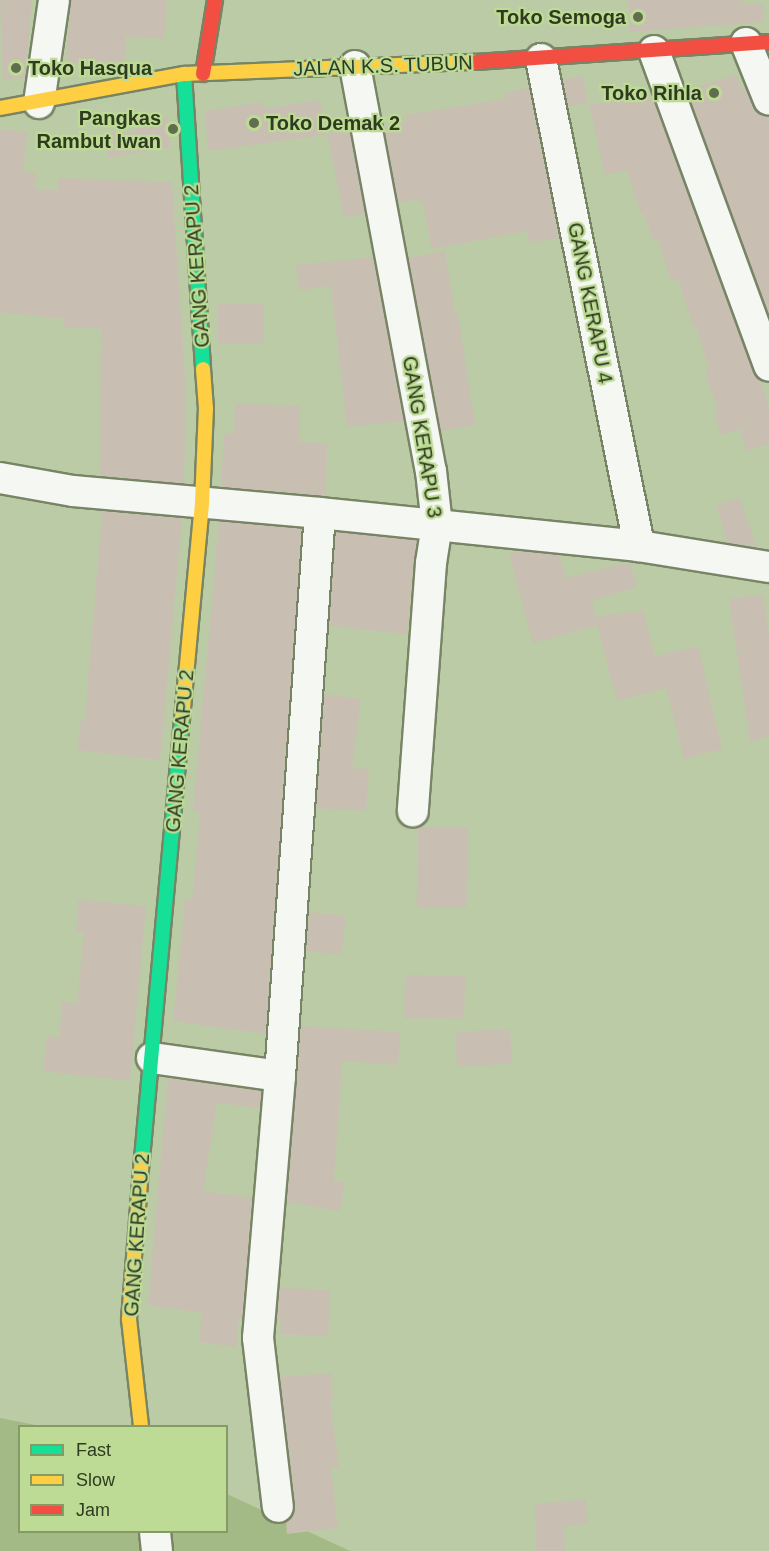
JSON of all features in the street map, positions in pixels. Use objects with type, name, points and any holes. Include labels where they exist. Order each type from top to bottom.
[{"type":"street","points":[[39,103],[54,0]]},
{"type":"street","points":[[203,74],[215,0]]},
{"type":"street","points":[[757,42],[769,100]]},
{"type":"street","name":"JALAN K.S. TUBUN","points":[[0,108],[39,103],[184,74],[541,59],[757,42]]},
{"type":"street","points":[[654,51],[769,366]]},
{"type":"street","name":"GANG KERAPU 4","points":[[541,59],[639,546]]},
{"type":"street","name":"GANG KERAPU 3","points":[[355,66],[431,471],[437,525],[431,563],[413,811]]},
{"type":"street","name":"GANG KERAPU 2","points":[[141,1425],[129,1319],[202,503],[206,409],[184,74]]},
{"type":"street","points":[[0,478],[73,491],[320,513],[639,546],[769,567]]},
{"type":"street","points":[[278,1507],[258,1338],[280,1076],[320,513]]},
{"type":"street","points":[[152,1058],[280,1076]]},
{"type":"street","points":[[155,1533],[157,1551]]},
{"type":"green space","points":[[0,1418],[35,1425],[18,1425],[18,1533],[228,1533],[228,1494],[350,1551],[0,1551]]},
{"type":"building","points":[[0,0],[32,0],[25,78],[3,79]]},
{"type":"building","points":[[71,0],[167,0],[164,39],[126,36],[124,66],[66,62]]},
{"type":"building","points":[[628,0],[742,0],[742,4],[763,3],[764,22],[630,32]]},
{"type":"building","points":[[737,75],[742,91],[746,89],[758,113],[769,117],[769,316],[686,90]]},
{"type":"building","points":[[583,76],[588,103],[568,106],[563,79]]},
{"type":"building","points":[[529,88],[559,238],[530,243],[527,231],[432,249],[420,199],[398,203],[384,127],[407,122],[405,115],[506,99],[505,93]]},
{"type":"building","points":[[650,91],[753,372],[760,380],[769,408],[769,444],[746,451],[740,429],[721,435],[714,413],[718,412],[705,371],[709,369],[696,326],[693,327],[678,279],[671,281],[658,239],[653,240],[644,213],[641,214],[627,170],[605,175],[589,105]]},
{"type":"building","points":[[320,100],[326,135],[208,151],[205,111],[262,102],[263,109]]},
{"type":"building","points":[[168,116],[170,147],[108,158],[108,132],[136,132],[134,121]]},
{"type":"building","points":[[0,129],[27,132],[23,172],[35,173],[36,190],[58,190],[59,178],[172,182],[186,394],[184,484],[100,476],[101,329],[64,327],[64,319],[0,312]]},
{"type":"building","points":[[349,129],[365,213],[344,218],[327,133]]},
{"type":"building","points":[[445,251],[455,313],[458,313],[475,425],[441,431],[408,258]]},
{"type":"building","points":[[373,257],[404,421],[347,427],[331,286],[299,290],[296,265]]},
{"type":"building","points":[[218,303],[264,304],[263,344],[217,343]]},
{"type":"building","points":[[235,403],[300,406],[299,442],[327,443],[326,496],[221,487],[224,433],[234,433]]},
{"type":"building","points":[[740,498],[756,547],[728,543],[716,505]]},
{"type":"building","points":[[102,511],[182,518],[160,760],[77,750],[81,720],[85,720]]},
{"type":"building","points":[[219,521],[302,529],[266,1034],[173,1021],[185,899],[192,900],[200,812],[193,812]]},
{"type":"building","points":[[336,532],[417,540],[407,634],[326,625]]},
{"type":"building","points":[[520,551],[560,555],[566,578],[630,562],[637,587],[592,601],[597,626],[533,643],[509,554]]},
{"type":"building","points":[[763,594],[769,635],[769,737],[750,742],[729,599]]},
{"type":"building","points":[[643,610],[655,656],[698,646],[722,749],[684,759],[666,688],[617,701],[595,617]]},
{"type":"building","points":[[324,694],[361,699],[352,768],[369,769],[366,811],[316,808]]},
{"type":"building","points":[[418,827],[468,828],[467,908],[417,907]]},
{"type":"building","points":[[78,900],[146,906],[130,1081],[43,1071],[47,1036],[59,1037],[62,1002],[77,1003],[84,932],[76,931]]},
{"type":"building","points":[[309,912],[346,916],[342,955],[305,951]]},
{"type":"building","points":[[405,975],[465,976],[464,1019],[404,1018]]},
{"type":"building","points":[[301,1026],[400,1032],[398,1065],[342,1061],[334,1181],[345,1182],[340,1211],[287,1202]]},
{"type":"building","points":[[510,1029],[512,1064],[457,1067],[455,1032]]},
{"type":"building","points":[[168,1078],[261,1091],[260,1108],[217,1103],[203,1191],[252,1198],[242,1318],[239,1318],[236,1347],[199,1342],[202,1313],[148,1305]]},
{"type":"building","points":[[280,1288],[330,1290],[328,1336],[280,1334],[281,1320],[277,1320]]},
{"type":"building","points":[[331,1373],[333,1399],[330,1400],[339,1467],[331,1468],[338,1528],[287,1534],[286,1522],[294,1514],[295,1505],[280,1377]]},
{"type":"building","points":[[586,1499],[588,1524],[564,1526],[565,1551],[536,1551],[535,1504]]},
{"type":"traffic: fast","points":[[184,74],[203,369]]},
{"type":"traffic: fast","points":[[142,1159],[182,719]]},
{"type":"traffic: slow","points":[[0,108],[184,74],[476,62]]},
{"type":"traffic: slow","points":[[182,719],[202,503],[206,409],[203,369]]},
{"type":"traffic: slow","points":[[141,1425],[129,1319],[142,1159]]},
{"type":"traffic: jam","points":[[203,74],[215,0]]},
{"type":"traffic: jam","points":[[476,62],[769,42]]},
{"type":"place","name":"Toko Semoga","points":[[638,17]]},
{"type":"place","name":"Toko Hasqua","points":[[16,68]]},
{"type":"place","name":"Toko Rihla","points":[[714,93]]},
{"type":"place","name":"Toko Demak 2","points":[[254,123]]},
{"type":"place","name":"Pangkas Rambut Iwan","points":[[173,129]]}]
